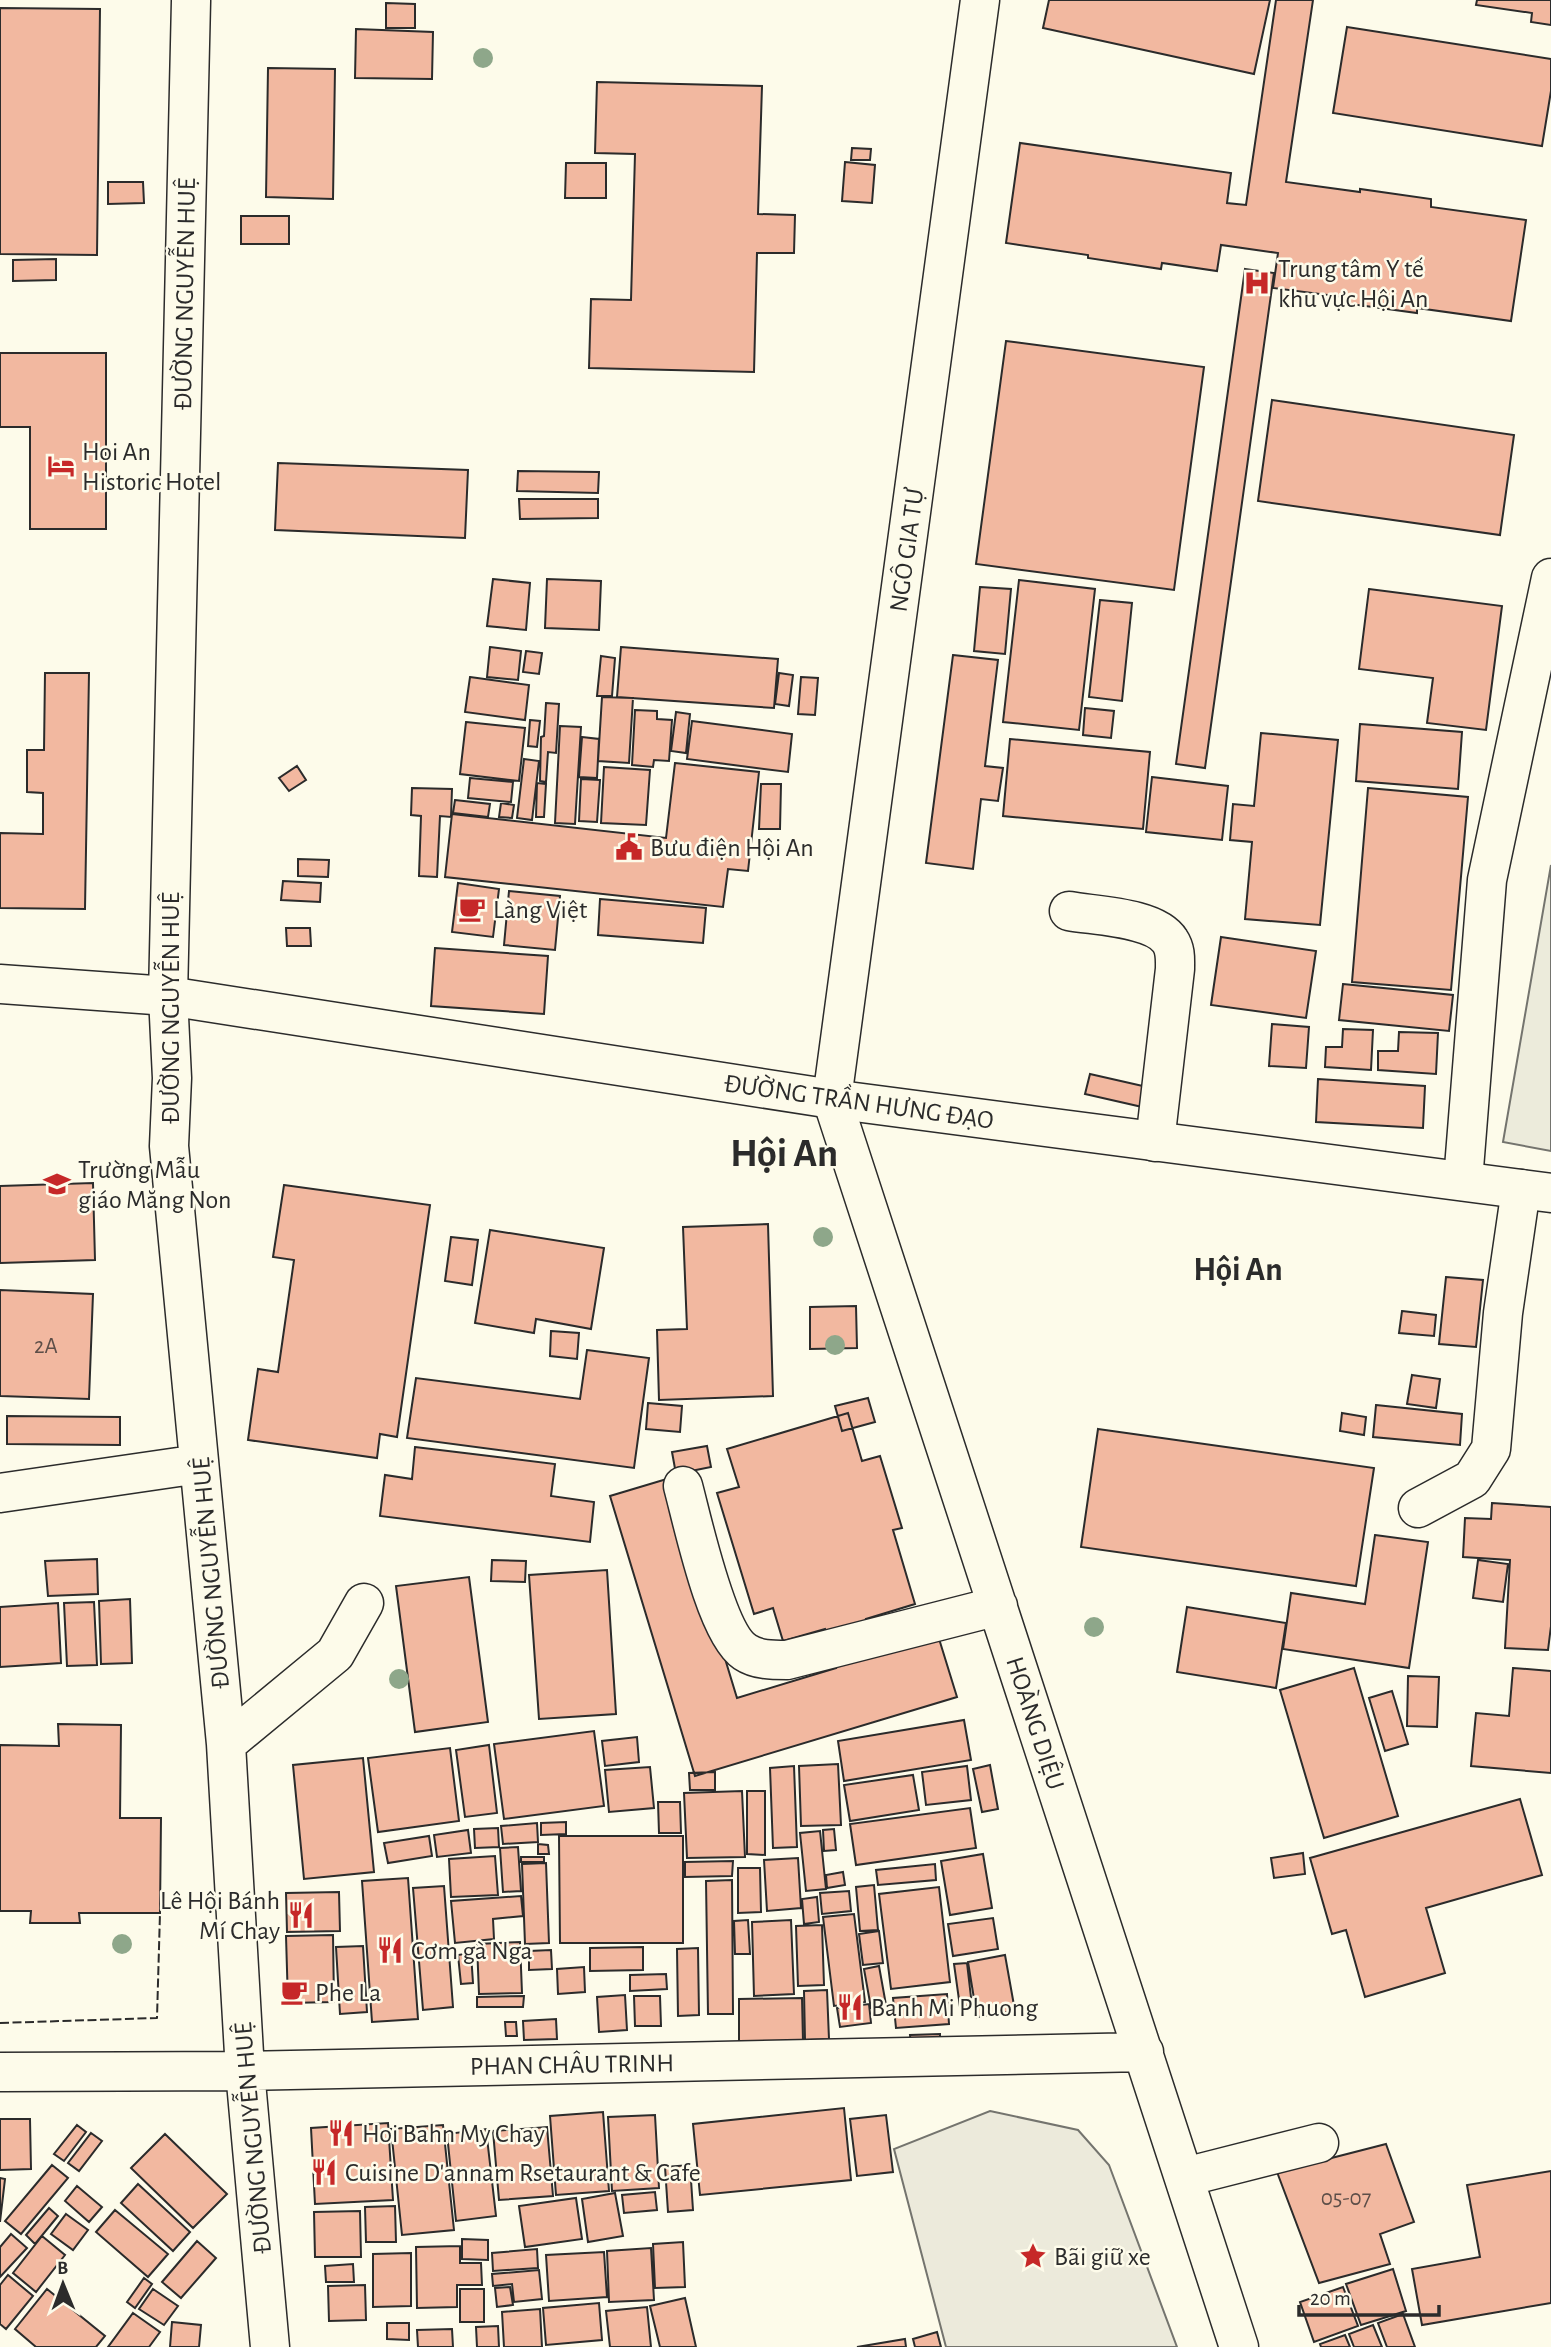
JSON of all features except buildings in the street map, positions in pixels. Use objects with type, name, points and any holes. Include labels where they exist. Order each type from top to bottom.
[{"type":"street","points":[[183,0],[202,0]]},
{"type":"street","name":"NGÔ GIA TỰ","points":[[832,1099],[980,0]]},
{"type":"street","name":"ĐƯỜNG NGUYỄN HUỆ","points":[[191,1],[168,996],[172,1078],[169,1146],[226,1744],[245,2071],[270,2347]]},
{"type":"street","points":[[1463,1181],[1487,880],[1551,578]]},
{"type":"street","points":[[1069,911],[1149,926],[1165,935],[1174,949],[1175,969],[1155,1142]]},
{"type":"street","name":"ĐƯỜNG TRẦN HƯNG ĐẠO","points":[[0,984],[168,996],[832,1099],[1536,1191]]},
{"type":"street","name":"HOÀNG DIỆU","points":[[832,1099],[1239,2347]]},
{"type":"street","points":[[1418,1508],[1472,1479],[1491,1449],[1503,1313],[1536,1191]]},
{"type":"street","points":[[0,1493],[200,1464]]},
{"type":"street","points":[[683,1486],[720,1615],[737,1645],[758,1658],[787,1660],[998,1606]]},
{"type":"street","points":[[226,1744],[335,1654],[364,1603]]},
{"type":"street","name":"PHAN CHÂU TRINH","points":[[0,2072],[245,2071],[1144,2052]]},
{"type":"street","points":[[1185,2177],[1319,2143]]},
{"type":"shaded area","points":[[1551,865],[1551,1151],[1503,1142]]},
{"type":"shaded area","name":"Bãi giữ xe","points":[[990,2111],[1078,2130],[1109,2165],[1177,2347],[946,2347],[894,2149]]},
{"type":"fence","points":[[0,2023],[157,2018],[160,1913]]},
{"type":"place","name":"Trung tâm Y tế khu vực Hội An","points":[[1257,283]]},
{"type":"place","name":"Hoi An Historic Hotel","points":[[61,466]]},
{"type":"place","name":"Bưu điện Hội An","points":[[629,847]]},
{"type":"place","name":"Làng Việt","points":[[472,909]]},
{"type":"place","name":"Trường Mẫu giáo Măng Non","points":[[57,1184]]},
{"type":"place","name":"Lê Hội Bánh Mí Chay","points":[[301,1915]]},
{"type":"place","name":"Cơm gà Nga","points":[[390,1950]]},
{"type":"place","name":"Phe La","points":[[294,1992]]},
{"type":"place","name":"Banh Mi Phuong","points":[[850,2007]]},
{"type":"place","name":"Hoi Bahn My Chay","points":[[341,2133]]},
{"type":"place","name":"Cuisine D'annam Rsetaurant & Cafe","points":[[324,2172]]},
{"type":"place","name":"Bãi giữ xe","points":[[1033,2256]]},
{"type":"district","name":"Hội An","points":[[784,1152]]},
{"type":"district","name":"Hội An","points":[[1238,1268]]}]
